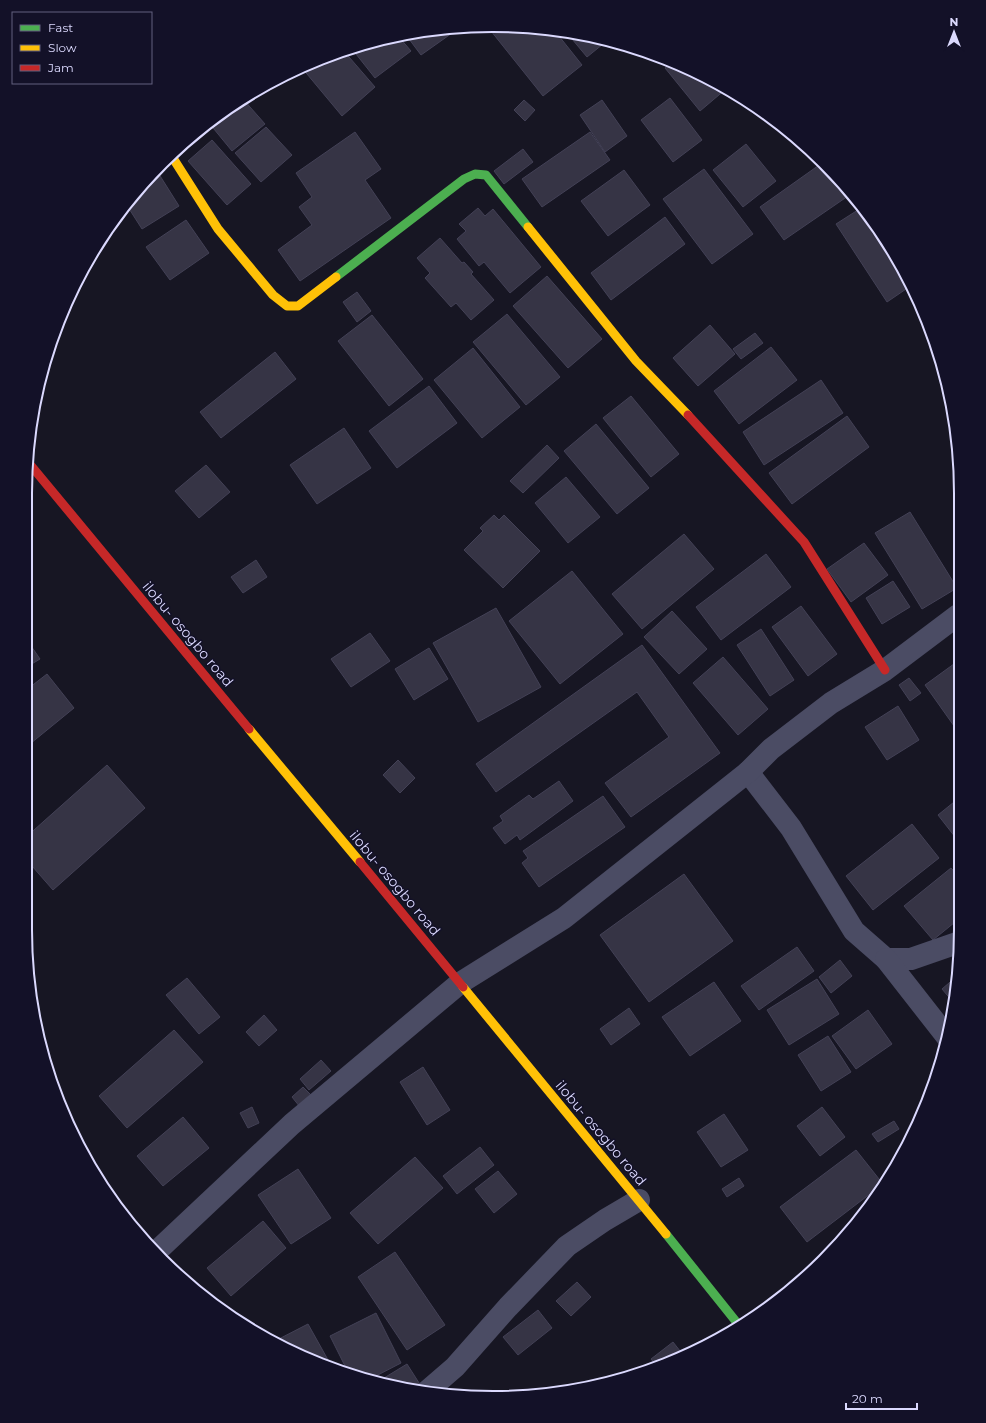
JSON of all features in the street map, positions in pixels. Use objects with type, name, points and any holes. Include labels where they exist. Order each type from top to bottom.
[{"type":"main road","points":[[174,160],[218,229],[273,295],[287,306],[298,306],[464,178],[475,174],[486,175],[636,361],[721,448],[804,542],[885,670]]},
{"type":"main road","name":"ilobu- osogbo road","points":[[33,468],[638,1200],[736,1321]]},
{"type":"street","points":[[160,1248],[292,1124],[460,984],[564,918],[748,772],[771,749],[831,703],[885,670],[954,618]]},
{"type":"street","points":[[748,772],[791,828],[854,931],[886,959],[942,1031]]},
{"type":"street","points":[[886,959],[911,959],[954,944]]},
{"type":"street","points":[[432,1387],[455,1367],[508,1307],[567,1246],[638,1200]]},
{"type":"building","points":[[492,32],[523,33],[560,37],[582,65],[543,96]]},
{"type":"building","points":[[450,34],[421,55],[410,40]]},
{"type":"building","points":[[572,39],[601,45],[587,57]]},
{"type":"building","points":[[403,41],[411,51],[375,78],[356,54]]},
{"type":"building","points":[[348,55],[375,87],[342,116],[306,72]]},
{"type":"building","points":[[669,67],[722,93],[700,111],[665,68]]},
{"type":"building","points":[[670,98],[702,140],[673,162],[641,120]]},
{"type":"building","points":[[524,100],[535,110],[525,121],[514,110]]},
{"type":"building","points":[[602,100],[627,136],[605,152],[580,115]]},
{"type":"building","points":[[247,104],[265,124],[232,151],[212,127]]},
{"type":"building","points":[[266,127],[292,155],[261,182],[235,153]]},
{"type":"building","points":[[355,132],[381,169],[365,180],[391,218],[300,281],[278,250],[312,225],[299,207],[312,197],[296,173]]},
{"type":"building","points":[[590,132],[610,160],[542,207],[522,179]]},
{"type":"building","points":[[212,140],[251,184],[227,205],[188,161]]},
{"type":"building","points":[[746,144],[776,181],[743,207],[713,170]]},
{"type":"building","points":[[523,149],[533,162],[504,184],[494,171]]},
{"type":"building","points":[[818,166],[847,197],[784,240],[760,207]]},
{"type":"building","points":[[704,169],[753,234],[712,264],[663,199]]},
{"type":"building","points":[[624,170],[650,205],[608,236],[581,201]]},
{"type":"building","points":[[159,175],[179,206],[142,229],[129,209]]},
{"type":"building","points":[[478,208],[485,216],[493,209],[541,267],[510,293],[484,262],[479,266],[457,239],[466,231],[459,224]]},
{"type":"building","points":[[858,210],[892,262],[906,289],[887,302],[836,224]]},
{"type":"building","points":[[665,217],[685,244],[611,300],[591,273]]},
{"type":"building","points":[[186,220],[209,253],[170,280],[146,247]]},
{"type":"building","points":[[440,238],[462,263],[464,262],[473,272],[471,274],[494,300],[471,320],[456,303],[451,307],[425,278],[430,273],[417,258]]},
{"type":"building","points":[[547,276],[602,339],[568,368],[513,306]]},
{"type":"building","points":[[357,292],[371,311],[357,322],[343,302]]},
{"type":"building","points":[[507,314],[560,377],[526,405],[473,342]]},
{"type":"building","points":[[372,315],[423,379],[389,406],[338,341]]},
{"type":"building","points":[[710,325],[735,354],[698,386],[673,358]]},
{"type":"building","points":[[755,333],[763,343],[741,359],[733,349]]},
{"type":"building","points":[[771,347],[797,380],[739,424],[714,391]]},
{"type":"building","points":[[473,348],[520,407],[482,438],[434,380]]},
{"type":"building","points":[[275,352],[296,379],[221,438],[200,412]]},
{"type":"building","points":[[821,380],[843,413],[764,465],[743,432]]},
{"type":"building","points":[[429,386],[457,423],[397,468],[369,431]]},
{"type":"building","points":[[631,396],[679,454],[651,477],[603,418]]},
{"type":"building","points":[[847,416],[869,447],[792,504],[769,473]]},
{"type":"building","points":[[596,424],[649,488],[617,514],[564,451]]},
{"type":"building","points":[[344,428],[371,468],[317,504],[290,465]]},
{"type":"building","points":[[547,445],[559,458],[523,493],[510,481]]},
{"type":"building","points":[[206,465],[230,492],[199,518],[175,491]]},
{"type":"building","points":[[566,477],[600,517],[568,543],[535,503]]},
{"type":"building","points":[[910,512],[954,583],[954,590],[922,609],[875,533]]},
{"type":"building","points":[[494,515],[499,520],[504,515],[540,551],[503,588],[464,550],[483,531],[480,528]]},
{"type":"building","points":[[684,534],[714,569],[642,629],[612,594]]},
{"type":"building","points":[[864,543],[888,575],[851,602],[827,569]]},
{"type":"building","points":[[766,554],[791,587],[721,640],[696,607]]},
{"type":"building","points":[[256,560],[267,577],[243,593],[231,577]]},
{"type":"building","points":[[572,571],[623,634],[560,684],[509,621]]},
{"type":"building","points":[[893,581],[910,607],[882,624],[866,598]]},
{"type":"building","points":[[801,606],[837,654],[808,676],[772,627]]},
{"type":"building","points":[[496,608],[541,687],[478,722],[433,643]]},
{"type":"building","points":[[672,611],[707,649],[679,674],[644,637]]},
{"type":"building","points":[[761,629],[794,680],[770,696],[737,645]]},
{"type":"building","points":[[370,633],[390,661],[351,687],[331,659]]},
{"type":"building","points":[[642,645],[720,753],[631,817],[605,783],[669,737],[637,692],[496,792],[476,764]]},
{"type":"building","points":[[32,647],[40,659],[32,664]]},
{"type":"building","points":[[429,648],[448,679],[414,700],[395,669]]},
{"type":"building","points":[[723,657],[768,709],[738,735],[693,683]]},
{"type":"building","points":[[954,664],[954,726],[925,685]]},
{"type":"building","points":[[47,674],[74,708],[32,742],[32,686]]},
{"type":"building","points":[[909,678],[921,693],[910,701],[899,685]]},
{"type":"building","points":[[898,706],[919,740],[887,760],[865,727]]},
{"type":"building","points":[[398,760],[415,778],[400,793],[383,775]]},
{"type":"building","points":[[107,765],[145,808],[53,890],[32,866],[32,832]]},
{"type":"building","points":[[559,781],[573,801],[520,840],[517,835],[505,844],[493,828],[503,821],[500,816],[529,795],[533,799]]},
{"type":"building","points":[[603,796],[625,827],[539,887],[522,863],[528,858],[523,851]]},
{"type":"building","points":[[954,802],[954,836],[938,815]]},
{"type":"building","points":[[912,824],[939,858],[873,910],[846,876]]},
{"type":"building","points":[[951,868],[954,871],[954,923],[933,940],[904,906]]},
{"type":"building","points":[[684,874],[733,941],[649,1002],[600,935]]},
{"type":"building","points":[[797,947],[814,971],[759,1010],[741,986]]},
{"type":"building","points":[[840,960],[852,976],[831,993],[819,977]]},
{"type":"building","points":[[187,978],[220,1017],[199,1034],[166,995]]},
{"type":"building","points":[[817,979],[839,1014],[789,1045],[767,1010]]},
{"type":"building","points":[[951,981],[949,997],[942,989]]},
{"type":"building","points":[[714,982],[741,1021],[690,1056],[662,1017]]},
{"type":"building","points":[[629,1008],[640,1024],[611,1045],[600,1029]]},
{"type":"building","points":[[868,1010],[892,1044],[856,1069],[832,1036]]},
{"type":"building","points":[[264,1015],[277,1030],[259,1046],[246,1032]]},
{"type":"building","points":[[174,1030],[203,1062],[127,1128],[99,1096]]},
{"type":"building","points":[[828,1036],[851,1072],[821,1091],[798,1055]]},
{"type":"building","points":[[321,1060],[331,1071],[309,1090],[300,1079]]},
{"type":"building","points":[[423,1067],[450,1110],[427,1125],[400,1082]]},
{"type":"building","points":[[303,1087],[312,1096],[300,1107],[292,1097]]},
{"type":"building","points":[[252,1107],[259,1123],[248,1128],[240,1113]]},
{"type":"building","points":[[822,1107],[845,1137],[820,1156],[797,1126]]},
{"type":"building","points":[[724,1114],[748,1150],[721,1167],[697,1132]]},
{"type":"building","points":[[183,1117],[209,1148],[163,1186],[137,1156]]},
{"type":"building","points":[[894,1121],[899,1129],[878,1142],[872,1134]]},
{"type":"building","points":[[480,1147],[494,1165],[457,1194],[443,1176]]},
{"type":"building","points":[[856,1150],[880,1180],[871,1193],[807,1242],[780,1207]]},
{"type":"building","points":[[415,1157],[443,1188],[378,1244],[350,1213]]},
{"type":"building","points":[[298,1169],[331,1218],[291,1244],[258,1195]]},
{"type":"building","points":[[498,1171],[517,1194],[494,1213],[475,1189]]},
{"type":"building","points":[[739,1178],[744,1186],[727,1197],[722,1189]]},
{"type":"building","points":[[263,1221],[286,1248],[231,1296],[207,1268]]},
{"type":"building","points":[[395,1252],[445,1325],[407,1350],[358,1277]]},
{"type":"building","points":[[577,1282],[591,1297],[571,1316],[556,1301]]},
{"type":"building","points":[[538,1310],[552,1328],[518,1355],[503,1337]]},
{"type":"building","points":[[376,1313],[401,1363],[377,1376],[346,1367],[330,1336]]},
{"type":"building","points":[[308,1324],[328,1360],[317,1356],[280,1338]]},
{"type":"building","points":[[673,1342],[680,1351],[654,1362],[651,1359]]},
{"type":"building","points":[[407,1364],[420,1385],[403,1382],[385,1378]]},
{"type":"traffic: fast","points":[[336,277],[464,179],[475,174],[486,175],[528,227]]},
{"type":"traffic: fast","points":[[666,1234],[736,1321]]},
{"type":"traffic: slow","points":[[174,160],[218,229],[273,295],[287,306],[298,306],[336,277]]},
{"type":"traffic: slow","points":[[528,227],[636,361],[688,415]]},
{"type":"traffic: slow","points":[[249,729],[360,862]]},
{"type":"traffic: slow","points":[[463,987],[666,1234]]},
{"type":"traffic: jam","points":[[688,415],[804,542],[885,670]]},
{"type":"traffic: jam","points":[[33,468],[249,729]]},
{"type":"traffic: jam","points":[[360,862],[463,987]]}]
